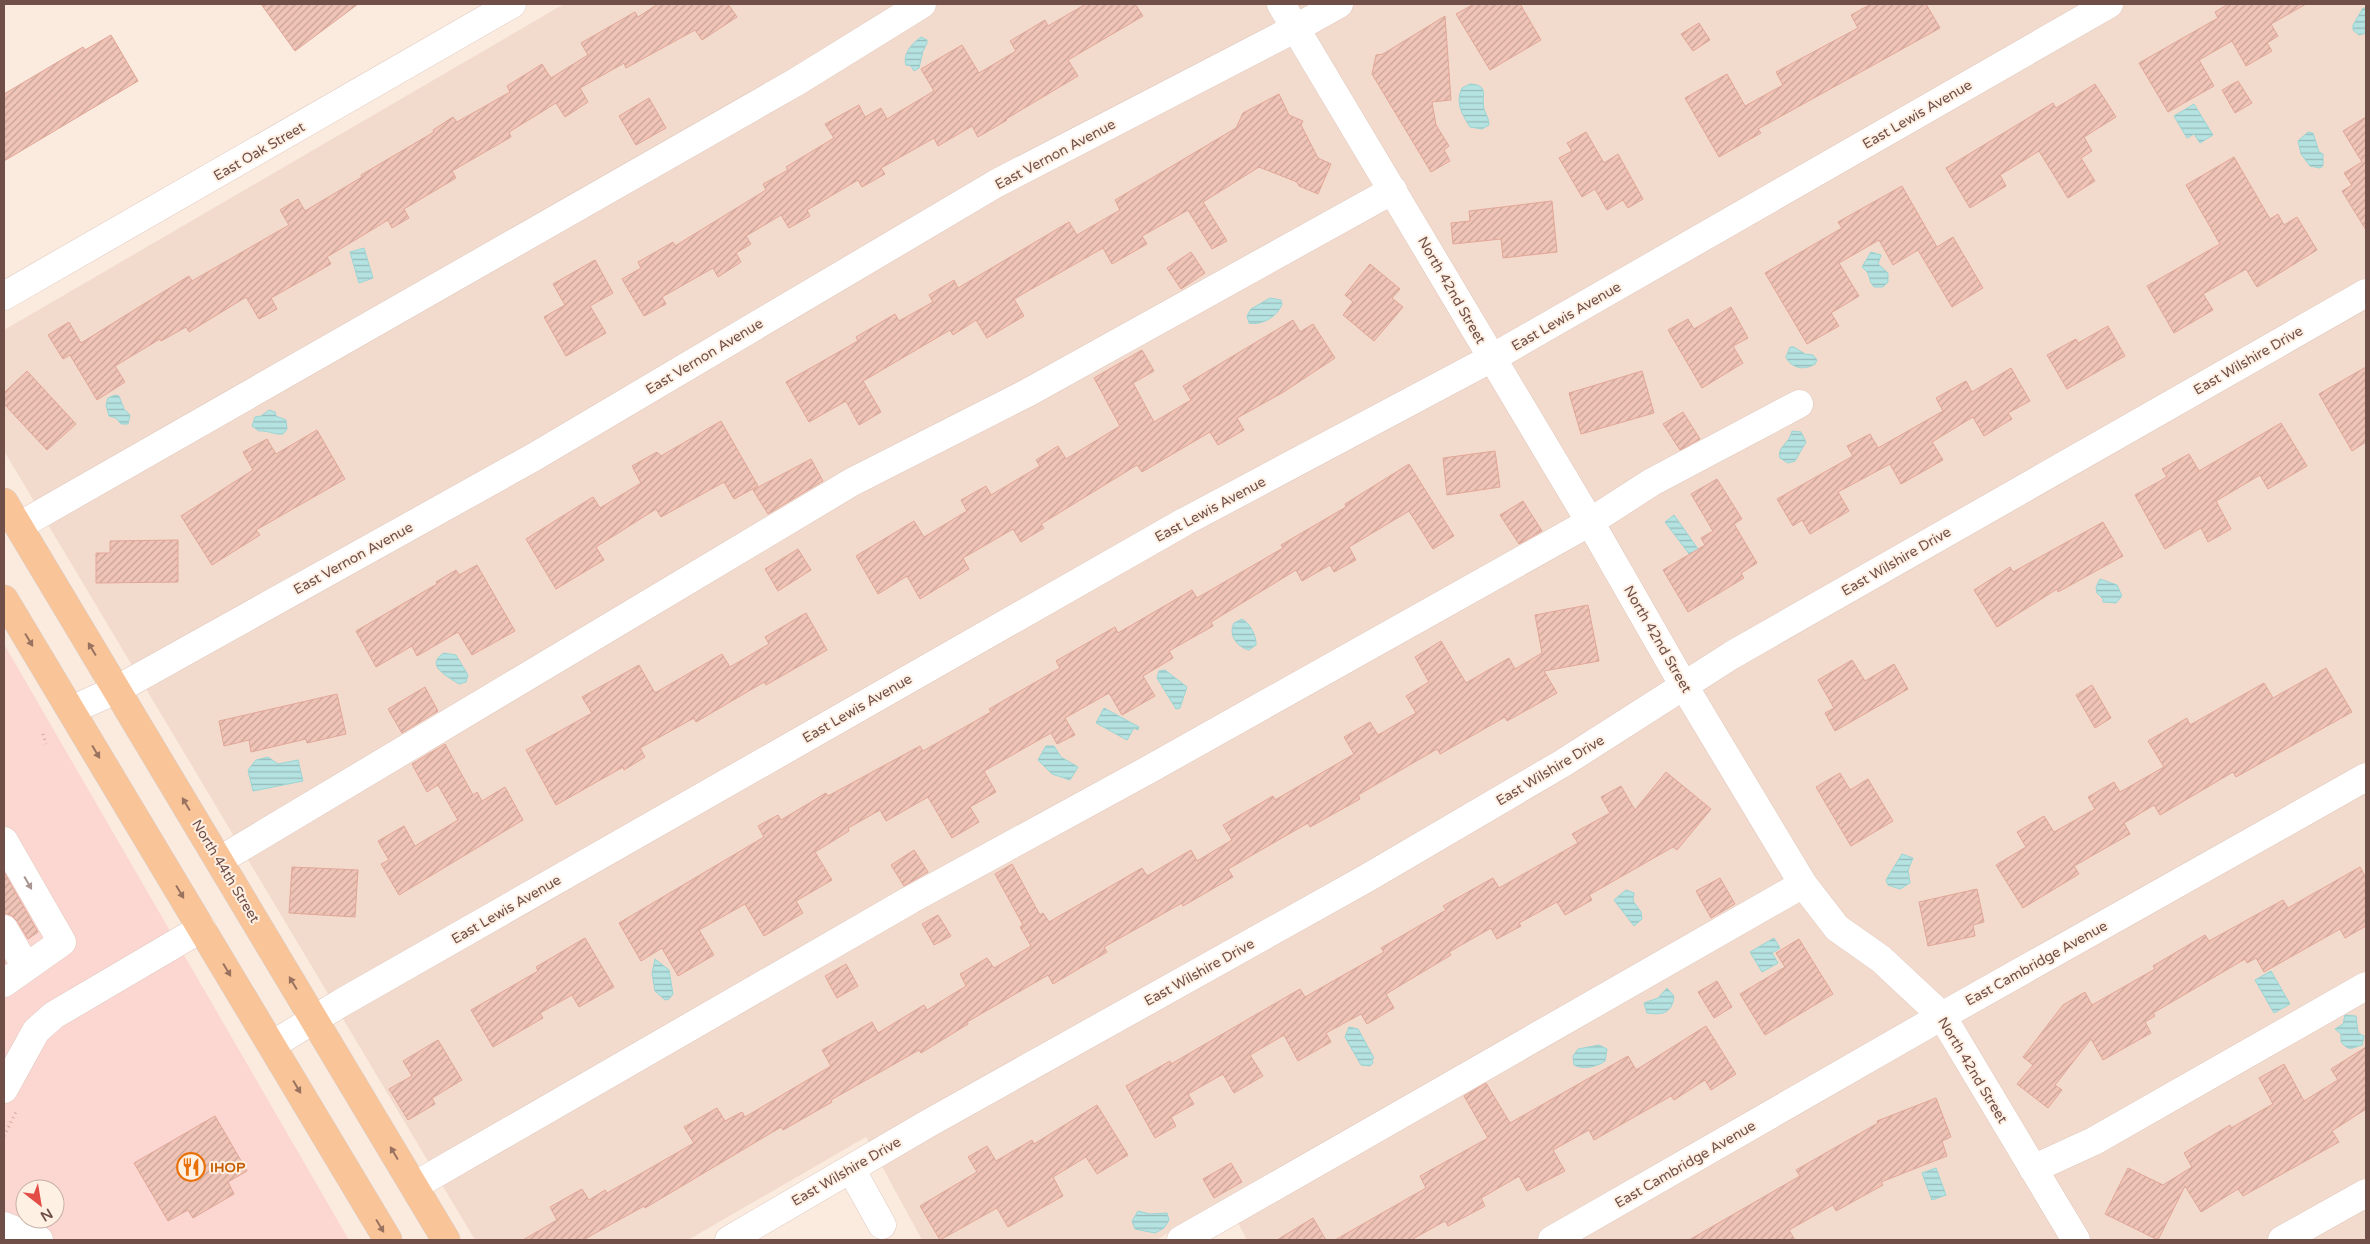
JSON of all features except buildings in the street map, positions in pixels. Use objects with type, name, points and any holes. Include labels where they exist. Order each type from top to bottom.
[{"type":"main road","name":"North 44th Street","points":[[4,502],[446,1240]]},
{"type":"main road","points":[[4,599],[388,1240]]},
{"type":"street","name":"East Oak Street","points":[[4,296],[512,4]]},
{"type":"street","points":[[19,526],[796,82],[922,4]]},
{"type":"street","name":"North 42nd Street","points":[[1281,4],[1803,884],[1837,928],[1881,958],[1942,1016],[2076,1240]]},
{"type":"street","name":"East Vernon Avenue","points":[[71,710],[116,690],[534,456],[998,183],[1339,4]]},
{"type":"street","name":"East Lewis Avenue","points":[[272,1045],[314,1019],[1184,522],[1492,358],[2109,4]]},
{"type":"street","points":[[220,860],[852,482],[1029,392],[1393,190]]},
{"type":"street","name":"East Wilshire Drive","points":[[729,1240],[1366,878],[1563,764],[1732,655],[2366,293]]},
{"type":"street","points":[[414,1186],[910,900],[1166,760],[1590,522],[1652,482],[1799,404]]},
{"type":"street","name":"East Cambridge Avenue","points":[[1552,1240],[1942,1016],[2366,777]]},
{"type":"street","points":[[4,840],[62,942],[12,970],[4,929]]},
{"type":"street","points":[[1181,1240],[1803,884]]},
{"type":"street","points":[[10,1100],[36,1031],[54,1015],[202,928]]},
{"type":"street","points":[[2033,1169],[2094,1141],[2366,986]]},
{"type":"street","points":[[851,1169],[882,1225]]},
{"type":"street","points":[[2282,1240],[2366,1193]]},
{"type":"street","points":[[4,1226],[39,1240]]},
{"type":"path","points":[[43,734],[46,744]]},
{"type":"path","points":[[4,1136],[10,1100]]},
{"type":"shaded area","points":[[564,4],[2366,4],[2366,1240],[1247,1240],[1226,1200],[1156,1240],[922,1240],[866,1137],[688,1240],[475,1240],[4,451],[4,330]]},
{"type":"shaded area","points":[[4,644],[349,1240],[4,1240]]},
{"type":"water","points":[[2363,8],[2366,8],[2366,33],[2359,35],[2353,30],[2353,25]]},
{"type":"water","points":[[921,37],[927,40],[927,43],[919,68],[914,71],[911,66],[906,65],[906,56],[912,45]]},
{"type":"water","points":[[1470,84],[1480,86],[1483,92],[1483,104],[1489,125],[1482,129],[1470,127],[1460,108],[1459,99],[1462,88]]},
{"type":"water","points":[[2194,104],[2213,135],[2200,143],[2194,134],[2187,138],[2174,116]]},
{"type":"water","points":[[2308,132],[2313,133],[2319,152],[2323,154],[2323,166],[2320,168],[2310,166],[2301,154],[2298,141]]},
{"type":"water","points":[[364,248],[373,278],[359,283],[350,252]]},
{"type":"water","points":[[1871,252],[1881,255],[1878,264],[1888,273],[1888,282],[1883,287],[1874,287],[1868,273],[1862,267]]},
{"type":"water","points":[[1270,298],[1281,300],[1282,304],[1277,312],[1269,319],[1259,323],[1249,323],[1247,316],[1251,309]]},
{"type":"water","points":[[1790,347],[1794,347],[1805,354],[1813,355],[1817,360],[1815,364],[1802,368],[1791,364],[1786,357]]},
{"type":"water","points":[[115,395],[119,396],[124,409],[130,415],[128,424],[121,424],[116,418],[109,416],[106,405],[108,398]]},
{"type":"water","points":[[269,410],[275,412],[276,416],[286,420],[287,429],[283,434],[259,431],[252,426],[255,417],[261,416]]},
{"type":"water","points":[[1792,431],[1801,432],[1806,442],[1795,461],[1788,463],[1780,458],[1780,451]]},
{"type":"water","points":[[1674,515],[1710,566],[1702,571],[1665,522]]},
{"type":"water","points":[[2100,579],[2117,585],[2122,596],[2116,603],[2103,602],[2103,599],[2097,593],[2096,587]]},
{"type":"water","points":[[1242,619],[1250,627],[1255,638],[1256,645],[1249,650],[1237,643],[1232,632],[1234,623]]},
{"type":"water","points":[[444,653],[456,655],[468,675],[466,682],[459,684],[440,670],[436,662],[438,657]]},
{"type":"water","points":[[1165,670],[1187,687],[1180,708],[1176,709],[1157,678],[1159,671]]},
{"type":"water","points":[[1104,708],[1139,727],[1138,730],[1134,728],[1127,740],[1096,723]]},
{"type":"water","points":[[1046,746],[1054,746],[1061,757],[1078,767],[1070,780],[1052,774],[1038,760]]},
{"type":"water","points":[[268,757],[278,764],[298,760],[303,781],[253,791],[248,770],[256,760]]},
{"type":"water","points":[[1902,854],[1913,858],[1908,870],[1910,883],[1900,889],[1888,885],[1886,880]]},
{"type":"water","points":[[1626,890],[1634,893],[1633,901],[1641,912],[1642,919],[1634,926],[1614,900]]},
{"type":"water","points":[[1774,938],[1780,948],[1772,953],[1778,963],[1762,972],[1750,952]]},
{"type":"water","points":[[655,959],[669,970],[673,994],[669,999],[665,1000],[655,991],[652,973]]},
{"type":"water","points":[[2271,971],[2290,1004],[2274,1013],[2255,980]]},
{"type":"water","points":[[1667,988],[1674,996],[1669,1010],[1657,1014],[1647,1013],[1644,1003],[1658,998]]},
{"type":"water","points":[[2345,1015],[2356,1016],[2358,1033],[2364,1036],[2362,1045],[2349,1048],[2341,1042],[2341,1034],[2335,1029],[2343,1024]]},
{"type":"water","points":[[1349,1027],[1358,1029],[1374,1058],[1370,1066],[1361,1065],[1345,1037]]},
{"type":"water","points":[[1599,1045],[1607,1049],[1605,1061],[1590,1067],[1574,1065],[1573,1056],[1578,1049]]},
{"type":"water","points":[[1936,1168],[1946,1195],[1932,1200],[1922,1173]]},
{"type":"water","points":[[1138,1211],[1150,1214],[1167,1213],[1169,1220],[1164,1228],[1155,1233],[1135,1229],[1132,1221]]},
{"type":"place","name":"IHOP","points":[[191,1167]]}]
